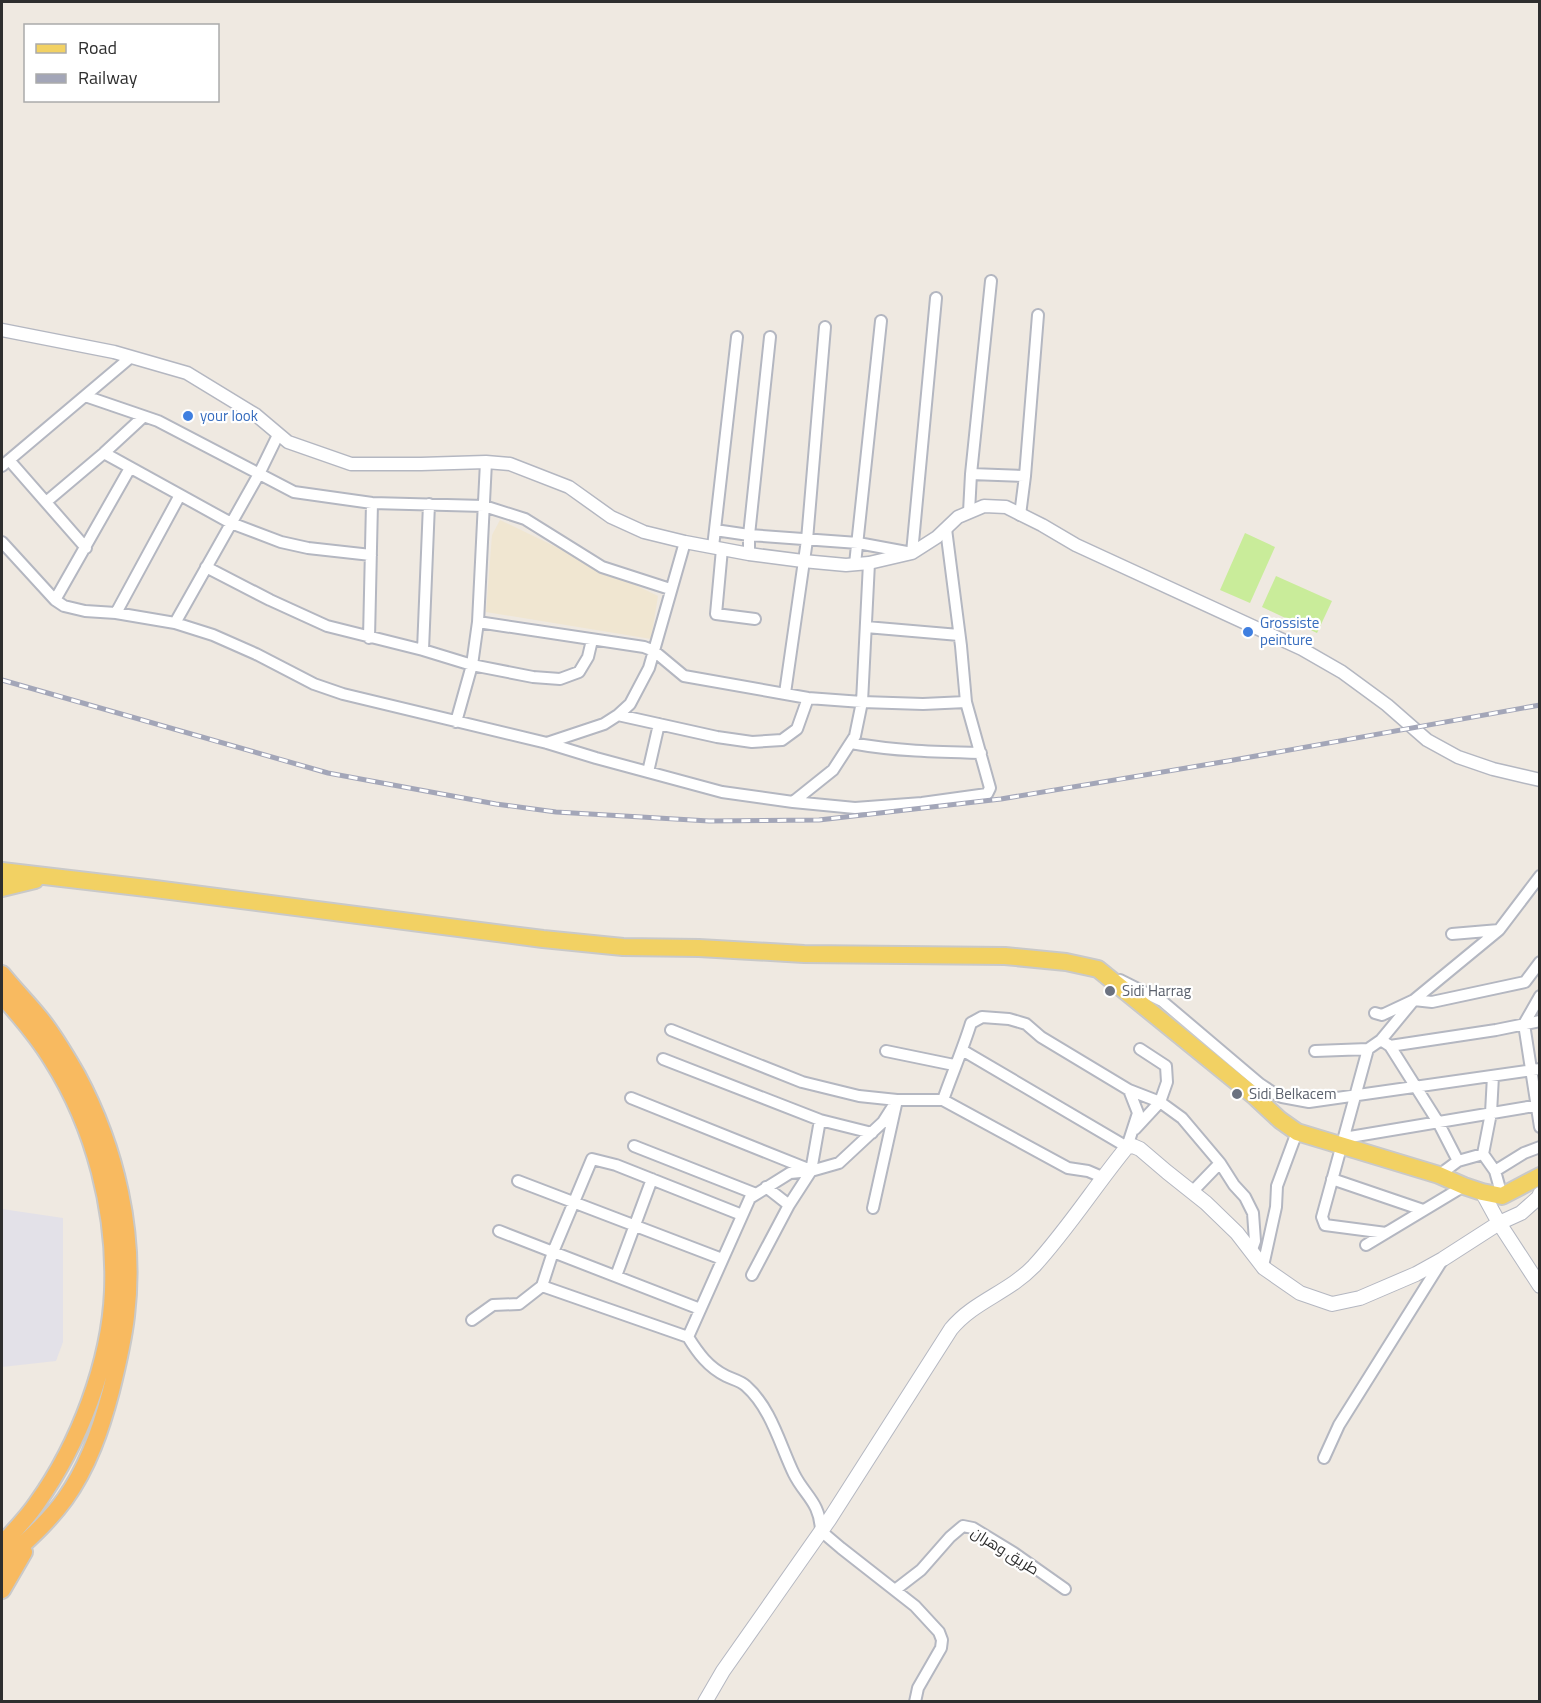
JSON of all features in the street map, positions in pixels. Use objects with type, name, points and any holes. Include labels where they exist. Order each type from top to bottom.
[{"type":"highway","points":[[2,974],[41,1019],[78,1076],[92,1106],[116,1171],[124,1209],[128,1246],[126,1315],[119,1360],[101,1427],[88,1458],[65,1499],[37,1531],[2,1564]]},
{"type":"highway","points":[[2,996],[35,1035],[53,1061],[85,1126],[97,1160],[105,1196],[112,1241],[113,1291],[109,1331],[98,1376],[80,1427],[57,1472],[37,1504],[2,1544]]},
{"type":"highway","points":[[2,1590],[14,1566],[37,1531]]},
{"type":"main road","points":[[2,871],[623,947],[699,948],[804,954],[1005,956],[1066,962],[1098,969],[1297,1132],[1342,1142],[1439,1175],[1464,1186],[1502,1197],[1539,1176]]},
{"type":"main road","points":[[2,888],[51,876]]},
{"type":"main road","points":[[705,1701],[723,1671],[821,1531],[951,1329],[974,1307],[1005,1289],[1033,1267],[1081,1207],[1129,1140],[1132,1146],[1140,1149],[1206,1203],[1237,1233],[1263,1266],[1300,1293],[1332,1304],[1360,1298],[1416,1274],[1499,1223],[1521,1213],[1539,1197],[1539,1194]]},
{"type":"main road","points":[[1482,1192],[1539,1286]]},
{"type":"street","points":[[969,512],[991,281]]},
{"type":"street","points":[[912,553],[936,298]]},
{"type":"street","points":[[1020,515],[1038,315]]},
{"type":"street","points":[[855,564],[881,321]]},
{"type":"street","points":[[785,693],[807,540],[825,327]]},
{"type":"street","points":[[2,330],[114,352],[187,373],[256,415],[288,442],[351,464],[421,465],[486,462],[510,464],[569,487],[611,516],[644,532],[749,554],[846,565],[869,563],[912,553],[937,537],[958,517],[969,512],[984,506],[1006,507],[1076,544],[1302,649],[1342,672],[1387,705],[1427,740],[1458,757],[1493,769],[1539,780]]},
{"type":"street","points":[[737,337],[715,530],[718,548],[716,614],[755,619]]},
{"type":"street","points":[[749,554],[749,535],[770,337]]},
{"type":"street","points":[[86,548],[46,502],[5,463],[131,357]]},
{"type":"street","points":[[85,396],[158,421],[294,492],[372,503],[484,506],[525,519],[602,567],[670,589]]},
{"type":"street","points":[[46,502],[143,417]]},
{"type":"street","points":[[175,623],[259,474],[278,435]]},
{"type":"street","points":[[104,453],[231,523],[281,542],[308,548],[371,555]]},
{"type":"street","points":[[456,722],[472,665],[478,622],[486,462]]},
{"type":"street","points":[[55,600],[130,468]]},
{"type":"street","points":[[971,474],[1025,476]]},
{"type":"street","points":[[116,613],[180,495]]},
{"type":"street","points":[[369,638],[372,503]]},
{"type":"street","points":[[423,650],[429,504]]},
{"type":"street","points":[[2,542],[55,600],[64,606],[175,623],[213,635],[314,684],[343,694],[547,743],[722,792],[855,808],[922,803],[989,792],[990,788],[966,702],[946,529]]},
{"type":"street","points":[[715,530],[749,535],[858,543],[912,553]]},
{"type":"street","points":[[547,743],[604,724],[630,704],[650,668],[670,589],[685,542]]},
{"type":"street","points":[[794,802],[833,770],[855,736],[862,702],[869,563]]},
{"type":"street","points":[[206,567],[327,626],[472,665],[533,677],[560,679],[579,672],[588,657],[592,640]]},
{"type":"street","points":[[478,622],[644,647],[654,651],[684,676],[808,698],[943,705],[966,702]]},
{"type":"street","points":[[866,627],[959,635]]},
{"type":"street","points":[[618,715],[752,742],[782,740],[797,729],[808,698]]},
{"type":"street","points":[[648,772],[659,724]]},
{"type":"street","points":[[851,743],[917,752],[981,753]]},
{"type":"street","points":[[1519,776],[1539,775]]},
{"type":"street","points":[[1375,1013],[1382,1016],[1414,1000],[1499,930],[1537,885]]},
{"type":"street","points":[[1452,934],[1499,930]]},
{"type":"street","points":[[1414,1000],[1432,1002],[1525,982],[1539,962]]},
{"type":"street","points":[[1098,969],[1162,1001],[1260,1084],[1282,1097],[1309,1102],[1535,1070]]},
{"type":"street","points":[[1539,996],[1524,1024],[1535,1070],[1539,1127]]},
{"type":"street","points":[[1386,1043],[1414,1000]]},
{"type":"street","points":[[944,1100],[954,1065],[971,1023],[982,1017],[1009,1019],[1026,1024],[1041,1037],[1129,1090],[1160,1102],[1182,1118],[1221,1163],[1234,1185],[1245,1197],[1252,1213],[1255,1241],[1251,1252]]},
{"type":"street","points":[[1315,1051],[1368,1049],[1386,1043],[1496,1030],[1539,1021]]},
{"type":"street","points":[[671,1030],[802,1082],[860,1096],[897,1100],[944,1100],[1068,1168],[1088,1171],[1102,1177]]},
{"type":"street","points":[[1386,1043],[1438,1122],[1458,1161]]},
{"type":"street","points":[[1129,1140],[1160,1102],[1167,1082],[1166,1066],[1140,1049]]},
{"type":"street","points":[[1368,1049],[1322,1217],[1325,1225],[1386,1233]]},
{"type":"street","points":[[962,1050],[1129,1140]]},
{"type":"street","points":[[886,1051],[954,1065]]},
{"type":"street","points":[[663,1059],[820,1120],[873,1133]]},
{"type":"street","points":[[1493,1076],[1491,1113],[1483,1154],[1495,1171],[1502,1197]]},
{"type":"street","points":[[1129,1090],[1138,1113],[1129,1140]]},
{"type":"street","points":[[631,1098],[811,1171]]},
{"type":"street","points":[[688,1337],[750,1198],[790,1173],[811,1171],[839,1163],[873,1133],[897,1100]]},
{"type":"street","points":[[873,1208],[897,1100]]},
{"type":"street","points":[[1342,1142],[1438,1122],[1538,1105]]},
{"type":"street","points":[[752,1275],[789,1205],[811,1171],[820,1120]]},
{"type":"street","points":[[1263,1266],[1276,1207],[1277,1186],[1297,1132]]},
{"type":"street","points":[[634,1146],[756,1194]]},
{"type":"street","points":[[1495,1171],[1524,1153],[1539,1147]]},
{"type":"street","points":[[1439,1175],[1458,1161],[1483,1154]]},
{"type":"street","points":[[472,1320],[493,1305],[519,1304],[542,1286],[553,1252],[592,1159],[616,1165],[742,1215]]},
{"type":"street","points":[[1191,1191],[1221,1163]]},
{"type":"street","points":[[616,1276],[652,1179]]},
{"type":"street","points":[[1332,1179],[1424,1210]]},
{"type":"street","points":[[518,1181],[723,1258]]},
{"type":"street","points":[[1366,1245],[1464,1186]]},
{"type":"street","points":[[766,1187],[789,1205]]},
{"type":"street","points":[[499,1231],[700,1309]]},
{"type":"street","points":[[1324,1458],[1339,1425],[1443,1259]]},
{"type":"street","points":[[542,1286],[688,1337],[702,1359],[723,1375],[745,1385],[759,1402],[776,1430],[795,1477],[811,1498],[820,1519],[821,1531],[915,1606],[939,1632],[942,1640],[941,1648],[918,1688],[915,1701]]},
{"type":"street","name":"طريق وهران","points":[[895,1590],[921,1570],[950,1537],[963,1526],[973,1528],[1014,1553],[1065,1589]]},
{"type":"shaded area","points":[[500,520],[658,596],[651,639],[486,612],[492,535]]},
{"type":"shaded area","points":[[2,1209],[63,1218],[63,1342],[56,1361],[2,1367]]},
{"type":"green space","points":[[1245,533],[1275,547],[1250,603],[1220,590]]},
{"type":"green space","points":[[1276,576],[1332,601],[1317,633],[1262,607]]},
{"type":"railway","points":[[2,680],[328,773],[496,804],[556,812],[709,821],[819,820],[1001,799],[1540,705]]},
{"type":"place","name":"your look","points":[[188,416]]},
{"type":"place","name":"Grossiste peinture","points":[[1248,632]]},
{"type":"place","name":"Sidi Harrag","points":[[1110,991]]},
{"type":"place","name":"Sidi Belkacem","points":[[1237,1094]]}]
